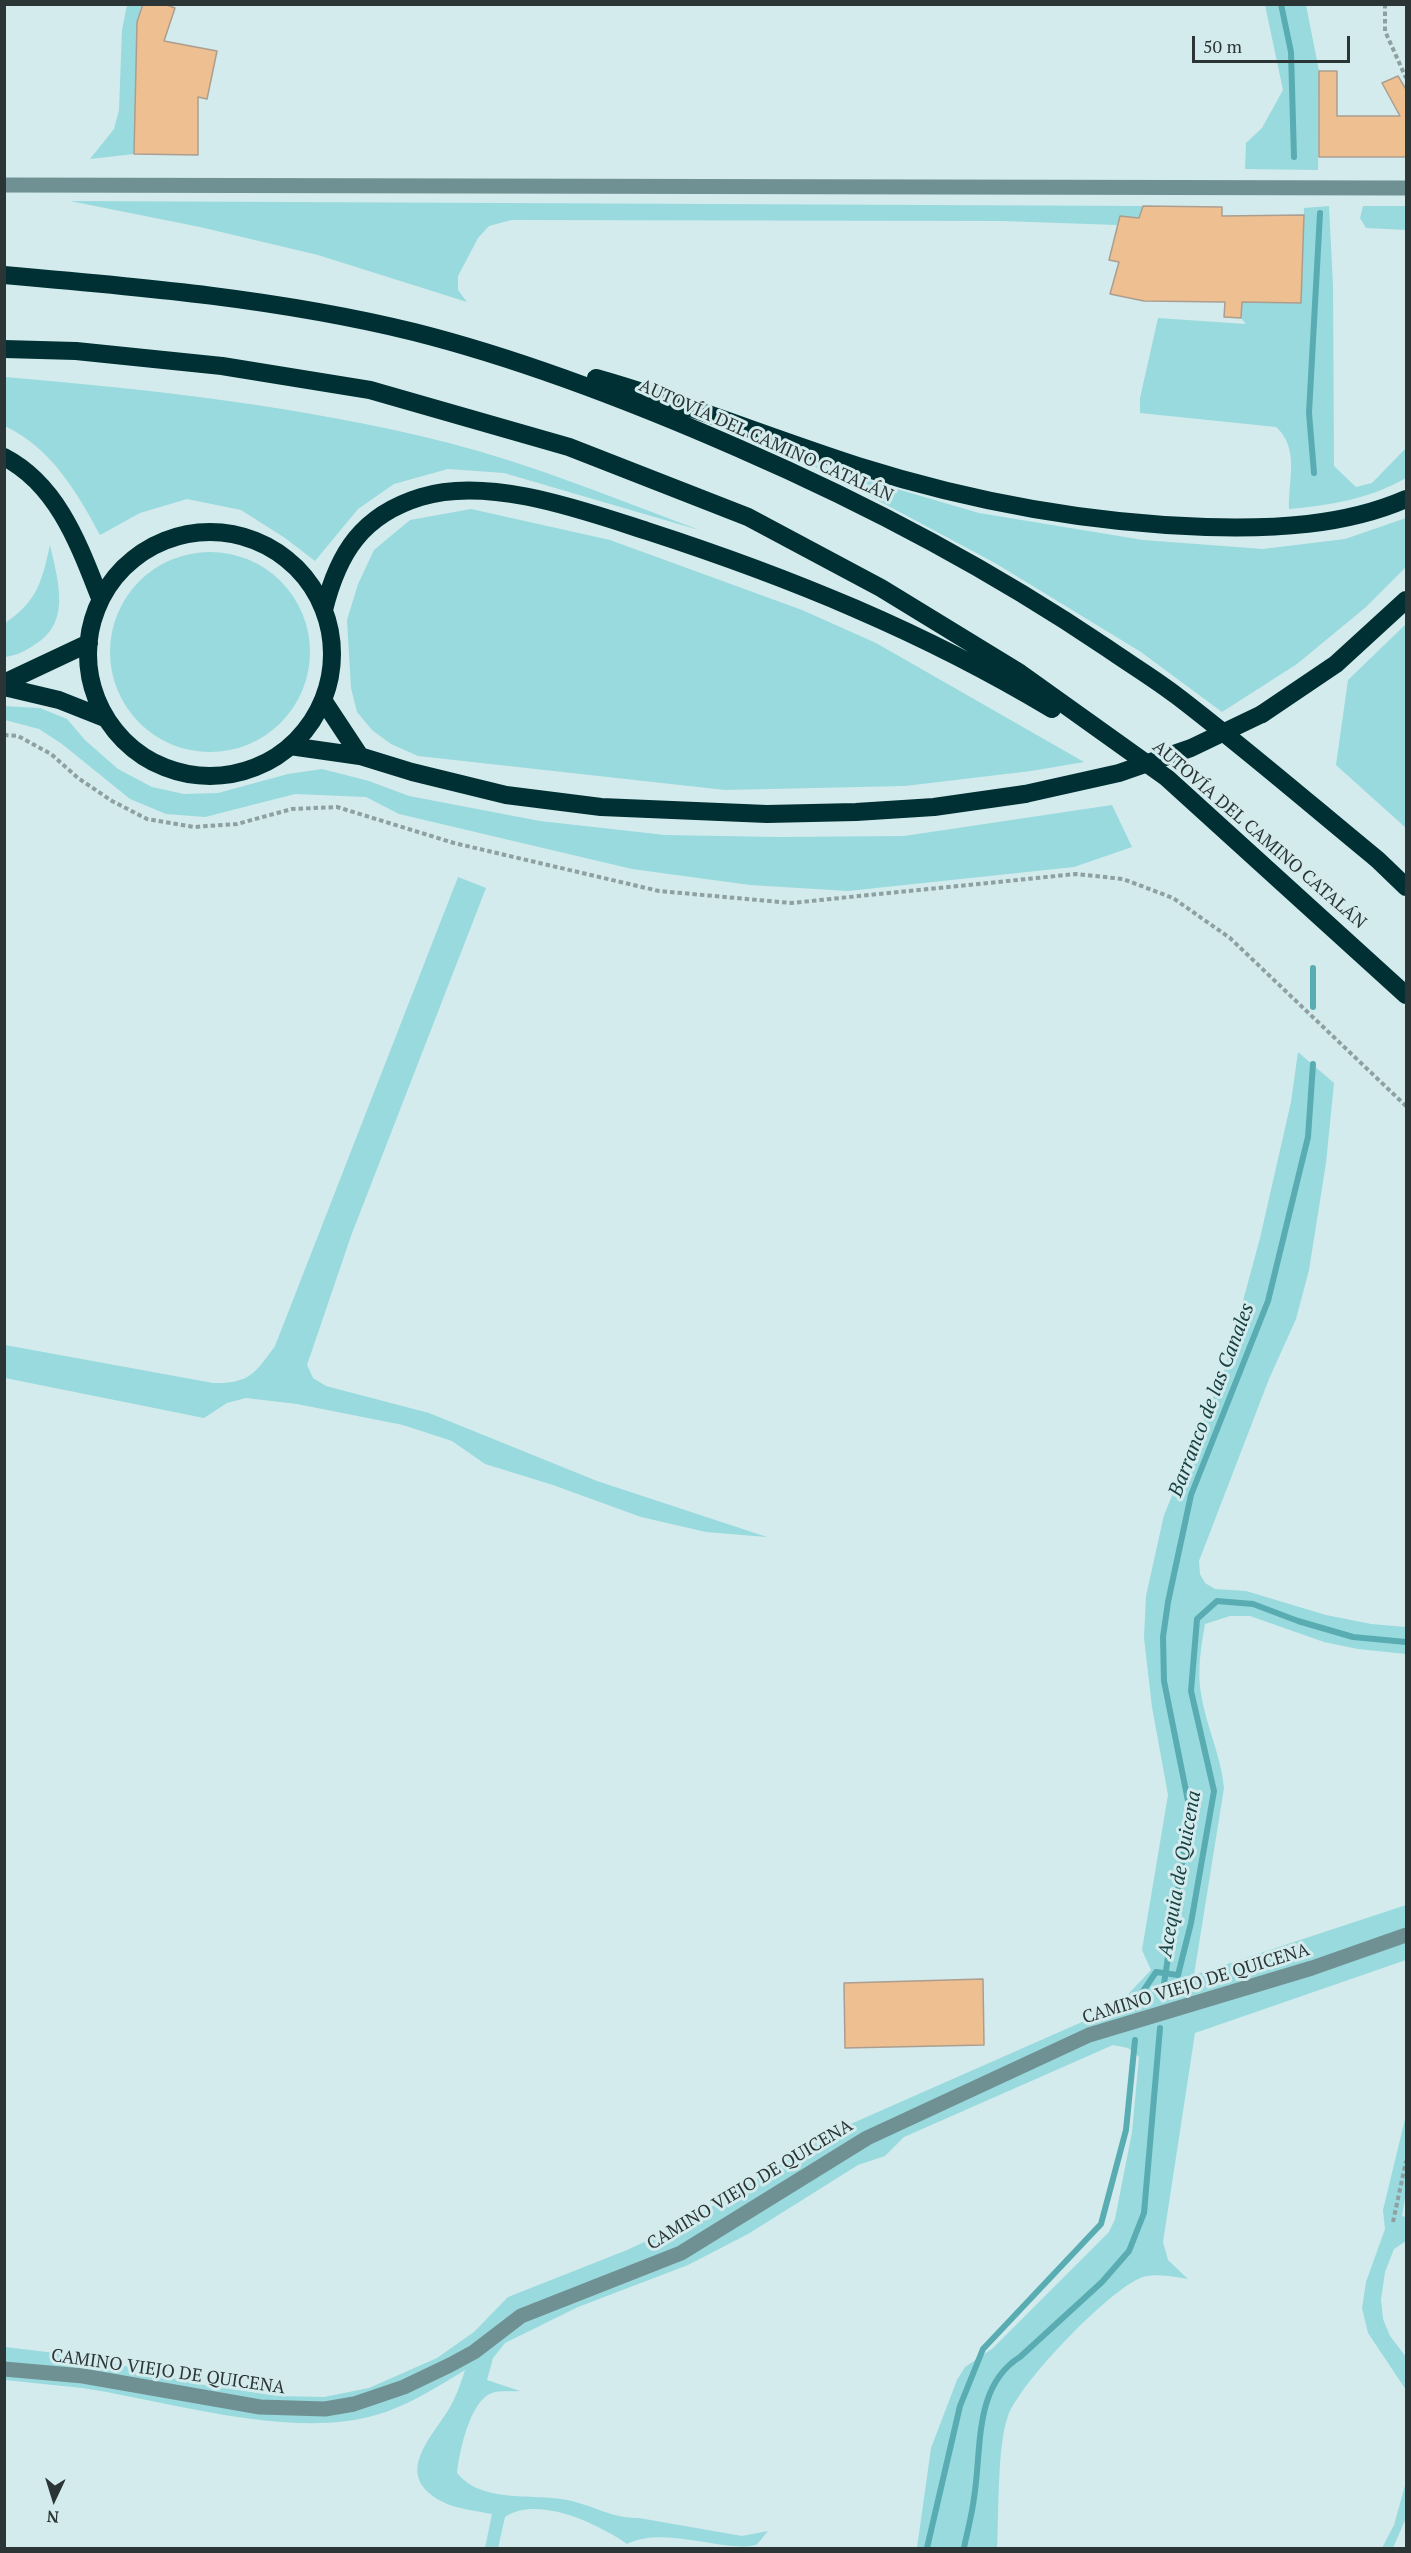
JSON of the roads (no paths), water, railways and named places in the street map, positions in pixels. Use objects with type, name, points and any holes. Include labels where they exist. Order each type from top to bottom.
[{"type":"highway","name":"AUTOVÍA DEL CAMINO CATALÁN","points":[[4,275],[145,287],[265,303],[414,332],[528,366],[607,393],[686,425],[867,507],[972,563],[1062,618],[1175,694],[1378,860],[1407,887]]},
{"type":"highway","points":[[414,332],[512,353],[631,388],[859,466],[938,489],[1010,506],[1070,516],[1186,526],[1288,526],[1358,515],[1407,499]]},
{"type":"highway","name":"AUTOVÍA DEL CAMINO CATALÁN","points":[[4,349],[76,351],[222,366],[370,390],[569,447],[748,517],[881,588],[1020,673],[1167,778],[1407,995]]},
{"type":"highway","points":[[4,457],[21,466],[54,499],[83,556],[100,598]]},
{"type":"highway","points":[[324,610],[340,559],[357,535],[388,510],[422,496],[467,490],[512,495],[603,516],[708,550],[853,605],[990,672],[1167,778]]},
{"type":"highway","points":[[212,531],[238,535],[280,553],[309,582],[324,610],[332,638],[332,670],[323,700],[310,724],[290,746],[260,765],[226,775],[192,775],[158,764],[129,745],[106,719],[93,689],[88,668],[90,627],[100,598],[118,573],[149,548],[186,534],[212,531]]},
{"type":"highway","points":[[290,746],[360,756],[412,772],[506,795],[601,807],[767,814],[934,807],[1025,794],[1119,773],[1191,748],[1262,714],[1336,664],[1407,600]]},
{"type":"highway","points":[[4,685],[90,643]]},
{"type":"highway","points":[[4,685],[59,700],[106,719]]},
{"type":"highway","points":[[323,700],[360,756]]},
{"type":"street","points":[[4,185],[1407,188]]},
{"type":"street","name":"CAMINO VIEJO DE QUICENA","points":[[4,2369],[83,2376],[260,2407],[325,2409],[354,2404],[404,2387],[450,2365],[474,2352],[521,2316],[681,2253],[867,2138],[1089,2035],[1312,1968],[1407,1935]]},
{"type":"waterway","name":"Barranco de las Canales","points":[[1281,4],[1291,52],[1294,157]]},
{"type":"waterway","name":"Barranco de las Canales","points":[[1314,473],[1309,413],[1320,213]]},
{"type":"waterway","name":"Barranco de las Canales","points":[[1313,968],[1313,1007]]},
{"type":"waterway","name":"Barranco de las Canales","points":[[1162,1997],[1190,1811],[1164,1681],[1163,1637],[1168,1602],[1191,1495],[1268,1301],[1308,1137],[1313,1064]]},
{"type":"waterway","name":"Acequia de Quicena","points":[[1135,2003],[1156,1972],[1178,1975],[1191,1923],[1214,1791],[1191,1691],[1197,1619],[1217,1601],[1253,1604],[1298,1621],[1353,1637],[1406,1642]]},
{"type":"waterway","name":"Barranco de las Canales","points":[[964,2548],[973,2504],[982,2420],[994,2385],[1005,2369],[1102,2282],[1129,2251],[1144,2213],[1160,2028]]},
{"type":"waterway","name":"Acequia de Quicena","points":[[927,2548],[960,2406],[983,2349],[1101,2224],[1126,2130],[1135,2040]]}]
